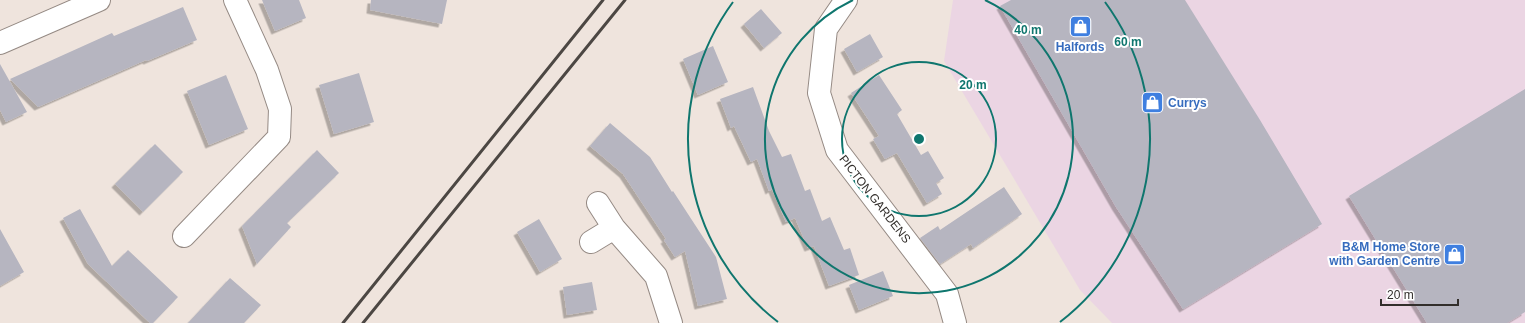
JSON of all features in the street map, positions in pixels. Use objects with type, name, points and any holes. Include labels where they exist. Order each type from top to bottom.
[{"type":"street","points":[[0,44],[99,0]]},
{"type":"street","points":[[184,236],[279,137],[280,109],[268,70],[235,0]]},
{"type":"street","name":"PICTON GARDENS","points":[[846,0],[826,29],[819,92],[837,150],[947,294],[955,323]]},
{"type":"street","points":[[598,203],[614,228],[656,276],[671,323]]},
{"type":"street","points":[[592,242],[614,228]]},
{"type":"shaded area","points":[[953,0],[1525,0],[1525,323],[1112,323],[1080,290],[944,61]]},
{"type":"building","points":[[262,0],[299,0],[306,18],[275,31]]},
{"type":"building","points":[[371,0],[447,0],[442,24],[370,10]]},
{"type":"building","points":[[1011,0],[1185,0],[1260,120],[1322,224],[1183,309],[1116,207],[1000,6]]},
{"type":"building","points":[[183,7],[197,40],[147,61],[146,60],[38,107],[10,79],[112,33],[114,36]]},
{"type":"building","points":[[761,9],[782,33],[764,48],[744,24]]},
{"type":"building","points":[[870,34],[883,57],[857,72],[844,49]]},
{"type":"building","points":[[713,46],[728,82],[698,95],[683,59]]},
{"type":"building","points":[[0,64],[27,112],[6,122],[0,110]]},
{"type":"building","points":[[359,73],[374,122],[334,134],[319,85]]},
{"type":"building","points":[[226,75],[248,129],[209,145],[187,91]]},
{"type":"building","points":[[879,75],[902,110],[897,114],[921,155],[928,151],[944,178],[936,183],[942,194],[927,203],[897,153],[885,159],[873,139],[879,136],[851,93]]},
{"type":"building","points":[[753,87],[769,131],[782,157],[791,154],[805,191],[810,189],[822,221],[830,217],[844,250],[850,248],[859,275],[829,286],[814,246],[808,248],[795,218],[786,222],[772,189],[769,191],[757,159],[751,162],[734,126],[731,128],[720,99]]},
{"type":"building","name":"B&M Home Store with Garden Centre","points":[[1525,89],[1525,312],[1507,323],[1427,323],[1349,196]]},
{"type":"building","points":[[610,123],[650,157],[672,192],[673,191],[716,257],[727,299],[698,306],[685,251],[675,257],[664,240],[666,239],[623,174],[590,146]]},
{"type":"building","points":[[155,144],[183,172],[143,212],[115,184]]},
{"type":"building","points":[[317,150],[339,173],[287,223],[291,227],[257,264],[242,226]]},
{"type":"building","points":[[1004,187],[1022,214],[973,248],[971,244],[940,264],[920,238],[938,226],[940,230]]},
{"type":"building","points":[[80,209],[112,266],[128,250],[178,297],[153,323],[150,323],[88,264],[63,218]]},
{"type":"building","points":[[539,219],[562,259],[540,272],[517,232]]},
{"type":"building","points":[[0,229],[24,272],[0,286]]},
{"type":"building","points":[[883,271],[893,296],[859,310],[849,285]]},
{"type":"building","points":[[230,278],[261,305],[244,323],[188,323]]},
{"type":"building","points":[[592,282],[597,310],[567,315],[563,287]]},
{"type":"railway","points":[[343,323],[603,0]]},
{"type":"railway","points":[[363,323],[625,0]]},
{"type":"place","name":"Halfords","points":[[1080,26]]},
{"type":"place","name":"Currys","points":[[1153,103]]},
{"type":"place","name":"B&M Home Store with Garden Centre","points":[[1455,254]]}]
